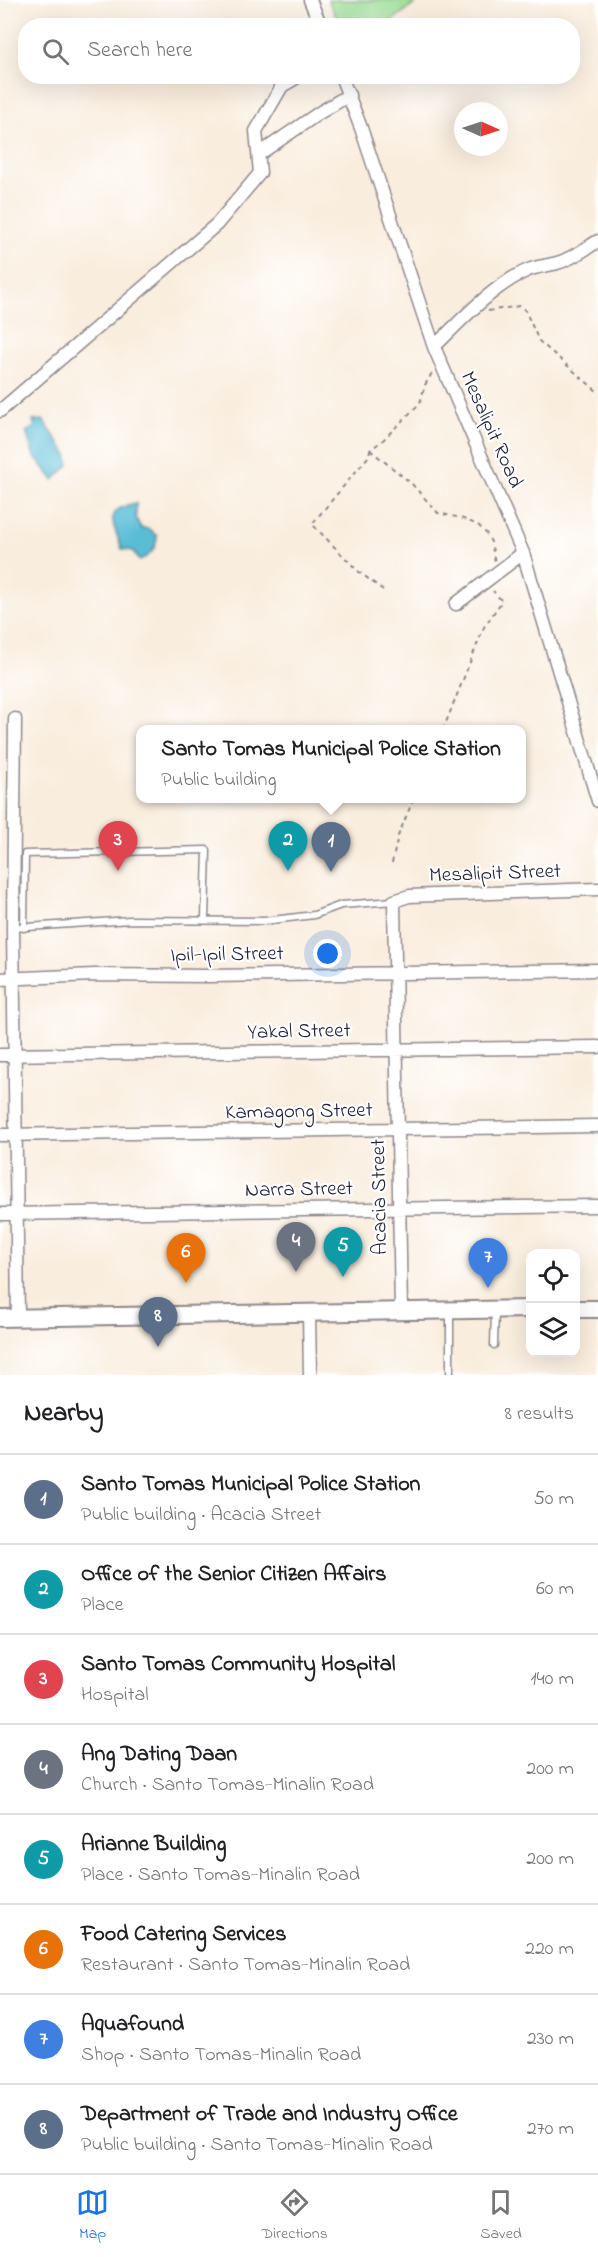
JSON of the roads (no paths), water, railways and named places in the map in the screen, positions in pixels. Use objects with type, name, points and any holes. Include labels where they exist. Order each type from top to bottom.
[{"type":"main road","points":[[580,1309],[598,1309]]},
{"type":"main road","points":[[0,1318],[526,1310]]},
{"type":"street","points":[[310,0],[318,18]]},
{"type":"street","points":[[0,411],[217,224],[260,173],[256,131],[282,86],[285,84]]},
{"type":"street","name":"Mesalipit Road","points":[[344,84],[434,347],[524,553],[598,801]]},
{"type":"street","points":[[259,154],[349,95]]},
{"type":"street","points":[[434,347],[467,314],[510,279],[528,270],[572,257],[598,241]]},
{"type":"street","points":[[456,604],[524,553]]},
{"type":"street","points":[[15,719],[14,900],[18,928],[14,979],[18,1318]]},
{"type":"street","name":"Mesalipit Street","points":[[394,901],[409,896],[598,889]]},
{"type":"street","points":[[0,899],[14,900]]},
{"type":"street","name":"Acacia Street","points":[[394,901],[401,1311]]},
{"type":"street","name":"Ipil-Ipil Street","points":[[0,979],[94,975],[207,976],[598,970]]},
{"type":"street","name":"Yakal Street","points":[[0,1055],[598,1047]]},
{"type":"street","name":"Kamagong Street","points":[[0,1135],[598,1126]]},
{"type":"street","name":"Narra Street","points":[[0,1214],[598,1206]]},
{"type":"street","points":[[309,1313],[310,1375]]},
{"type":"lane","points":[[205,919],[207,850],[26,854],[18,928],[130,920],[264,921],[314,915],[341,905],[394,901]]},
{"type":"lane","points":[[494,1345],[495,1310]]},
{"type":"lane","points":[[450,1311],[450,1375]]},
{"type":"water","points":[[43,420],[67,454],[69,465],[54,480],[34,456],[26,432],[35,427],[33,421]]},
{"type":"water","points":[[136,503],[136,518],[141,528],[149,529],[157,536],[152,551],[139,560],[133,551],[122,549],[113,519],[118,510]]},
{"type":"place","name":"Santo Tomas Community Hospital","points":[[118,871]]},
{"type":"place","name":"Office of the Senior Citizen Affairs","points":[[288,871]]},
{"type":"place","name":"Santo Tomas Municipal Police Station","points":[[331,872]]},
{"type":"place","name":"Ang Dating Daan","points":[[296,1272]]},
{"type":"place","name":"Arianne Building","points":[[343,1277]]},
{"type":"place","name":"Food Catering Services","points":[[186,1283]]},
{"type":"place","name":"Aquafound","points":[[488,1288]]},
{"type":"place","name":"Department of Trade and Industry Office","points":[[158,1347]]}]
